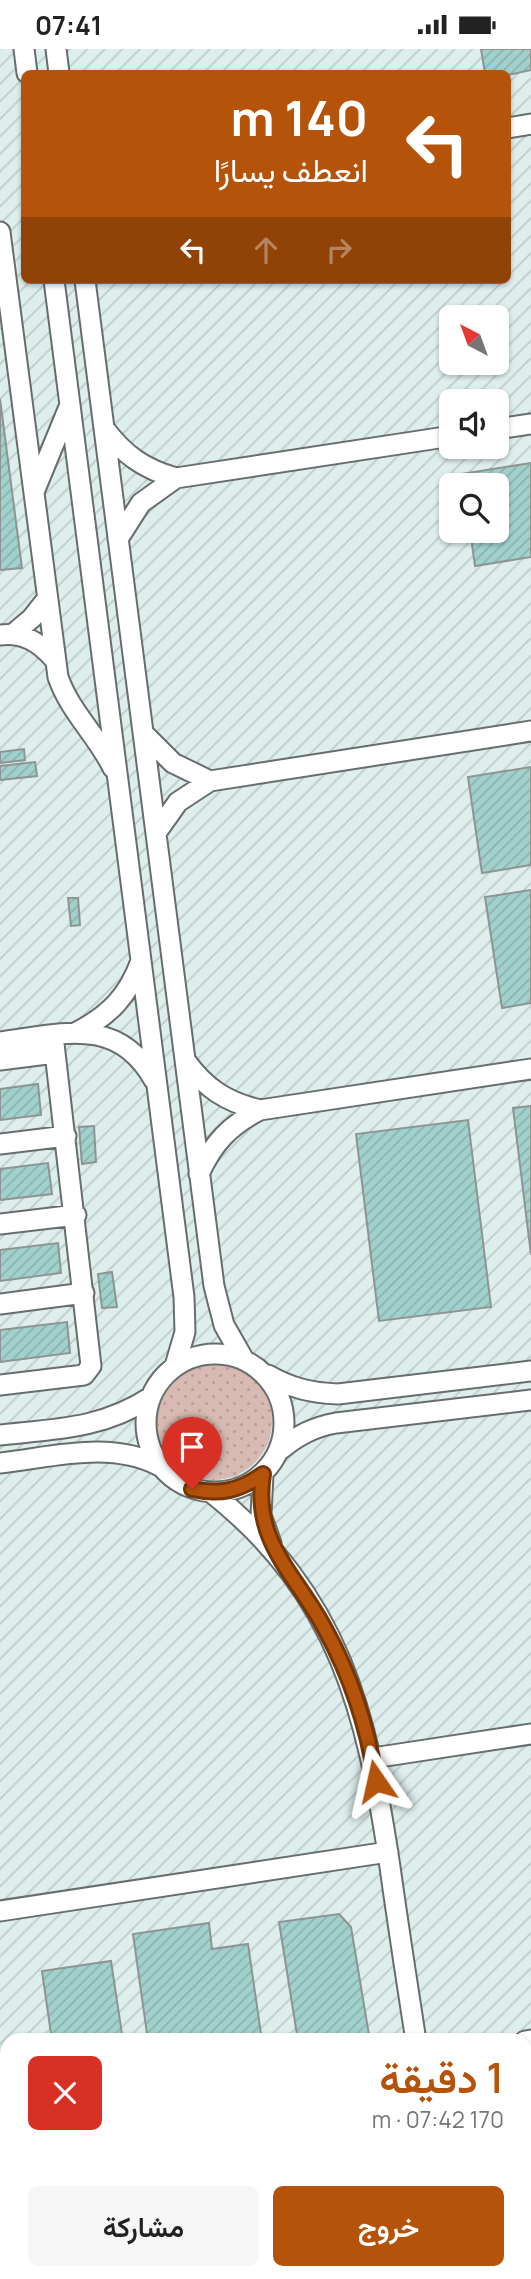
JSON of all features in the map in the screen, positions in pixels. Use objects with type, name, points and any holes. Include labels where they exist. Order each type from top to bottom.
[{"type":"street","points":[[24,49],[27,70]]},
{"type":"street","points":[[56,49],[59,70]]},
{"type":"street","points":[[511,127],[531,124]]},
{"type":"street","points":[[0,232],[54,659],[64,694],[98,741],[118,778]]},
{"type":"street","points":[[55,284],[186,1314],[183,1341],[175,1366]]},
{"type":"street","points":[[86,284],[218,1306],[224,1325],[244,1360]]},
{"type":"street","points":[[33,495],[70,406]]},
{"type":"street","points":[[509,427],[531,423]]},
{"type":"street","points":[[104,427],[117,446],[134,461],[153,472],[176,478],[439,438]]},
{"type":"street","points":[[118,539],[141,503],[176,478]]},
{"type":"street","points":[[6,634],[32,618],[47,599]]},
{"type":"street","points":[[6,634],[36,642],[54,659]]},
{"type":"street","points":[[156,834],[178,802],[210,781],[531,731]]},
{"type":"street","points":[[144,734],[173,763],[210,781]]},
{"type":"street","points":[[0,1060],[54,1044],[99,1021],[118,1004],[132,983],[141,960]]},
{"type":"street","points":[[77,1032],[103,1035],[126,1046],[145,1063],[157,1086]]},
{"type":"street","points":[[0,1042],[54,1044]]},
{"type":"street","points":[[0,1385],[78,1377],[89,1371],[92,1360],[54,1044]]},
{"type":"street","points":[[185,1060],[198,1079],[216,1094],[237,1105],[260,1110]]},
{"type":"street","points":[[200,1174],[209,1153],[222,1135],[240,1120],[260,1110],[531,1069]]},
{"type":"street","points":[[0,1144],[66,1136]]},
{"type":"street","points":[[0,1224],[76,1215]]},
{"type":"street","points":[[0,1304],[83,1293]]},
{"type":"street","points":[[160,1466],[146,1433],[151,1398],[161,1380],[175,1366],[209,1354],[244,1360],[299,1389],[338,1394],[531,1371]]},
{"type":"street","points":[[263,1372],[276,1388],[284,1408],[285,1429],[280,1450]]},
{"type":"street","points":[[0,1435],[93,1425],[114,1419],[151,1398]]},
{"type":"street","points":[[0,1463],[121,1451],[160,1466],[174,1480],[192,1489],[212,1493],[230,1492],[263,1474],[280,1450],[296,1436],[316,1427],[531,1400]]},
{"type":"street","points":[[263,1474],[261,1515],[276,1553],[326,1630],[357,1703],[373,1758],[415,2033]]},
{"type":"street","points":[[212,1493],[276,1553]]},
{"type":"street","points":[[373,1758],[531,1734]]},
{"type":"street","points":[[0,1911],[387,1852]]},
{"type":"shaded area","points":[[0,49],[531,49],[531,2033],[0,2033]]},
{"type":"shaded area","points":[[213,1362],[236,1366],[255,1379],[268,1398],[272,1421],[268,1444],[255,1463],[236,1476],[213,1480],[190,1476],[171,1463],[158,1444],[154,1421],[158,1398],[171,1379],[190,1366]]},
{"type":"building","points":[[481,49],[531,49],[531,70],[511,74],[511,70],[484,70]]},
{"type":"building","points":[[0,399],[22,568],[0,570]]},
{"type":"building","points":[[531,463],[531,557],[475,566],[472,543],[509,543],[509,473],[467,473]]},
{"type":"building","points":[[24,749],[25,760],[0,763],[0,752]]},
{"type":"building","points":[[35,762],[37,776],[0,780],[0,766]]},
{"type":"building","points":[[531,767],[531,865],[482,873],[468,777]]},
{"type":"building","points":[[531,890],[531,1003],[502,1008],[485,897]]},
{"type":"building","points":[[68,898],[78,898],[80,925],[71,926]]},
{"type":"building","points":[[38,1084],[41,1115],[0,1120],[0,1089]]},
{"type":"building","points":[[531,1106],[531,1255],[513,1108]]},
{"type":"building","points":[[468,1120],[491,1307],[379,1321],[356,1134]]},
{"type":"building","points":[[94,1126],[96,1162],[82,1164],[79,1127]]},
{"type":"building","points":[[48,1163],[52,1194],[0,1200],[0,1169]]},
{"type":"building","points":[[58,1243],[61,1273],[0,1281],[0,1250]]},
{"type":"building","points":[[112,1272],[117,1307],[102,1308],[98,1274]]},
{"type":"building","points":[[67,1322],[70,1353],[0,1362],[0,1330]]},
{"type":"building","points":[[339,1914],[351,1927],[369,2033],[297,2033],[279,1922]]},
{"type":"building","points":[[209,1923],[212,1949],[248,1944],[261,2033],[147,2033],[133,1934]]},
{"type":"building","points":[[111,1961],[122,2033],[51,2033],[42,1971]]},
{"type":"route","points":[[192,1489],[212,1493],[230,1492],[248,1485],[263,1474],[261,1515],[267,1535],[326,1630],[345,1671],[361,1714],[376,1781]]}]
